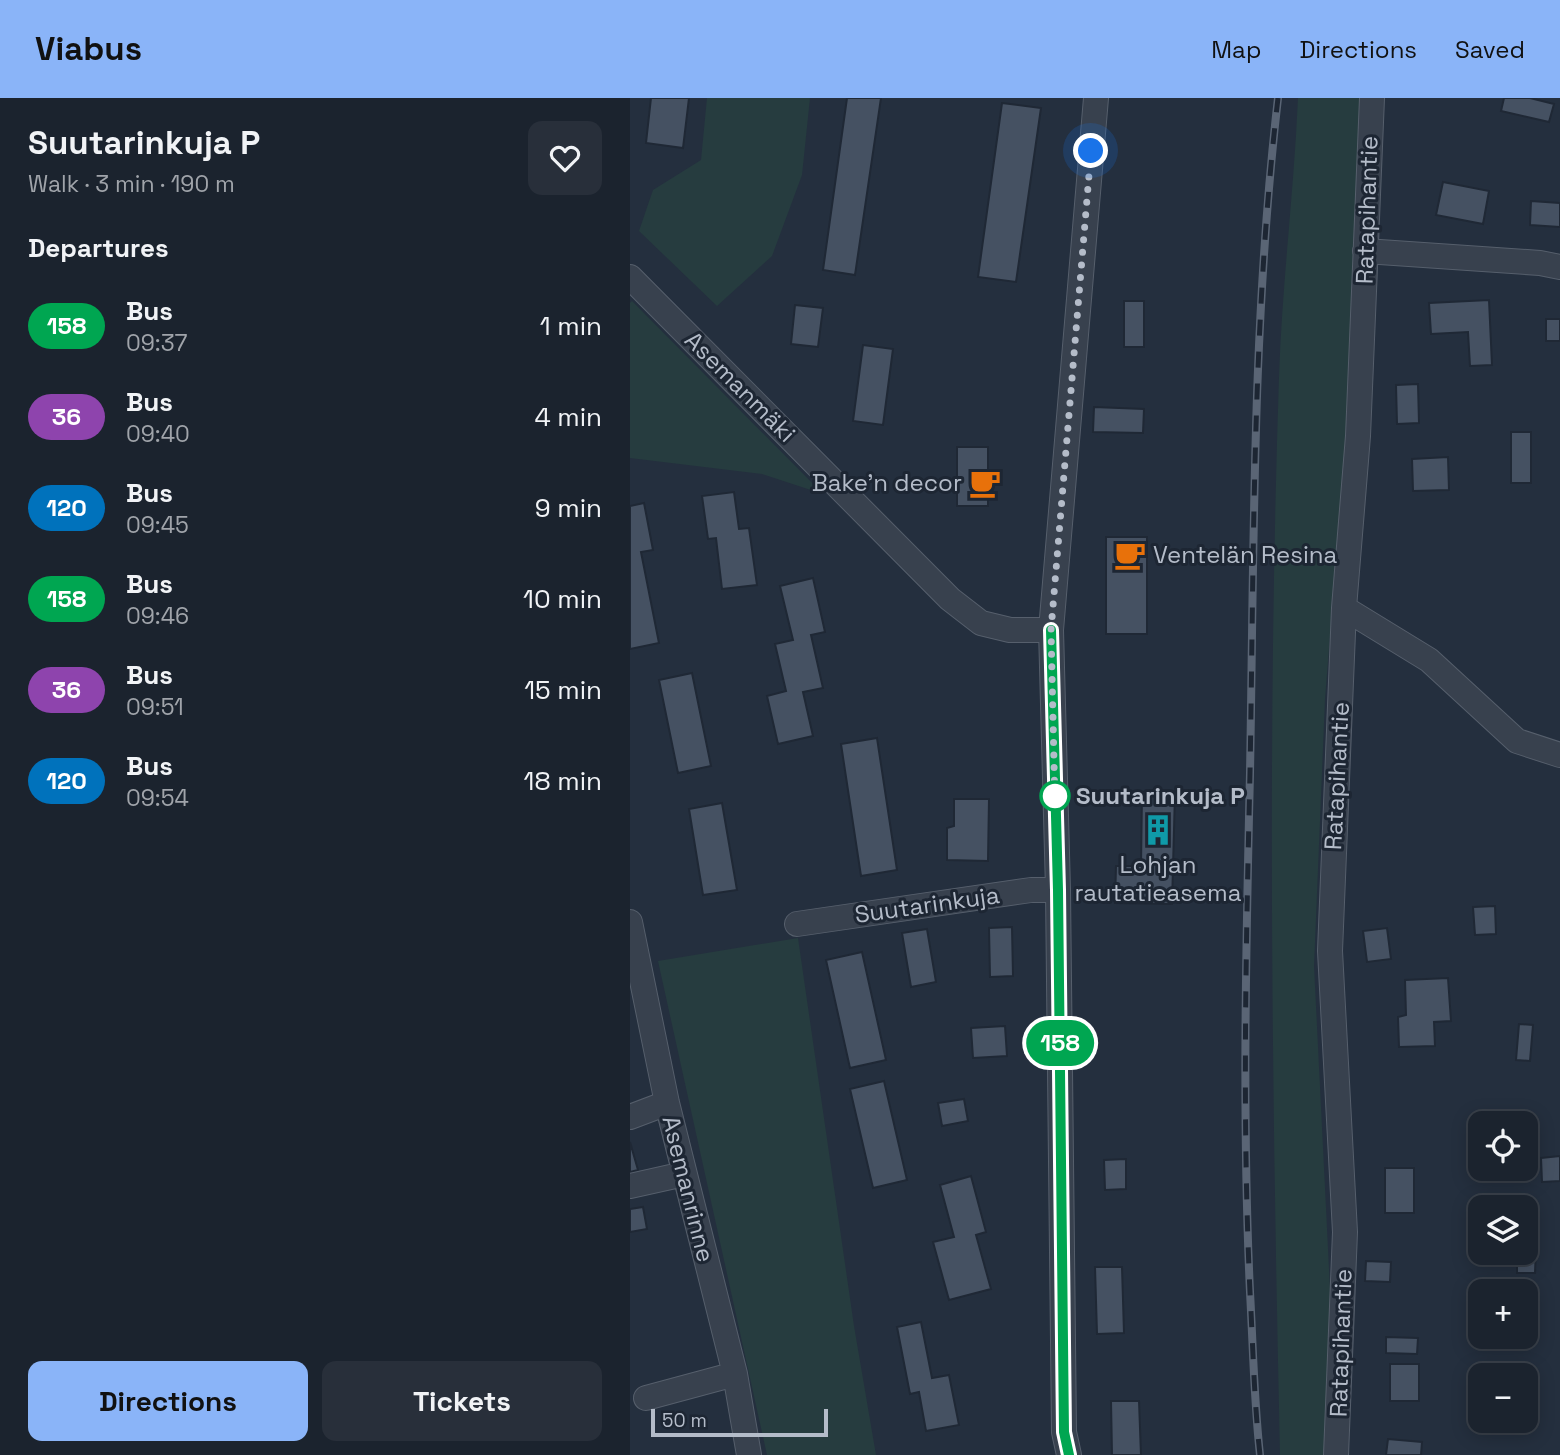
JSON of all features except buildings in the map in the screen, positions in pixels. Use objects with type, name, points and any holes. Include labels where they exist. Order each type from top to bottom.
[{"type":"street","points":[[1069,1455],[1064,1432],[1058,890],[1051,630],[1096,98]]},
{"type":"street","name":"Ratapihantie","points":[[1336,1455],[1345,1233],[1330,951],[1344,608],[1358,436],[1372,98]]},
{"type":"street","points":[[1365,250],[1540,263],[1560,267]]},
{"type":"street","name":"Asemanmäki","points":[[630,277],[950,599],[981,623],[1010,630],[1051,630]]},
{"type":"street","points":[[1344,608],[1429,660],[1517,741],[1560,755]]},
{"type":"street","name":"Suutarinkuja","points":[[797,924],[1031,890],[1058,890]]},
{"type":"street","name":"Asemanrinne","points":[[630,922],[667,1103],[735,1374],[749,1455]]},
{"type":"street","points":[[630,1118],[667,1103]]},
{"type":"street","points":[[630,1186],[684,1174]]},
{"type":"street","points":[[646,1398],[735,1374]]},
{"type":"green space","points":[[707,98],[810,98],[802,175],[772,256],[717,306],[639,231],[653,190],[701,160]]},
{"type":"green space","points":[[1298,98],[1361,98],[1345,447],[1325,699],[1314,966],[1330,1289],[1326,1455],[1280,1455],[1277,1320],[1272,916],[1275,512],[1281,342]]},
{"type":"green space","points":[[632,301],[823,494],[762,474],[630,458]]},
{"type":"green space","points":[[798,938],[854,1326],[876,1455],[767,1455],[658,961]]},
{"type":"railway","points":[[1260,1455],[1248,1227],[1246,968],[1259,351],[1269,182],[1278,98]]},
{"type":"bus line","name":"158","points":[[1051,630],[1058,890],[1064,1432],[1069,1455]]},
{"type":"place","name":"Bake'n decor","points":[[985,483]]},
{"type":"place","name":"Ventelän Resina","points":[[1130,555]]},
{"type":"place","name":"Suutarinkuja P","points":[[1055,796]]},
{"type":"place","name":"Lohjan rautatieasema","points":[[1158,830]]},
{"type":"route","points":[[1055,796],[1055,807],[1051,630],[1091,151]]}]
